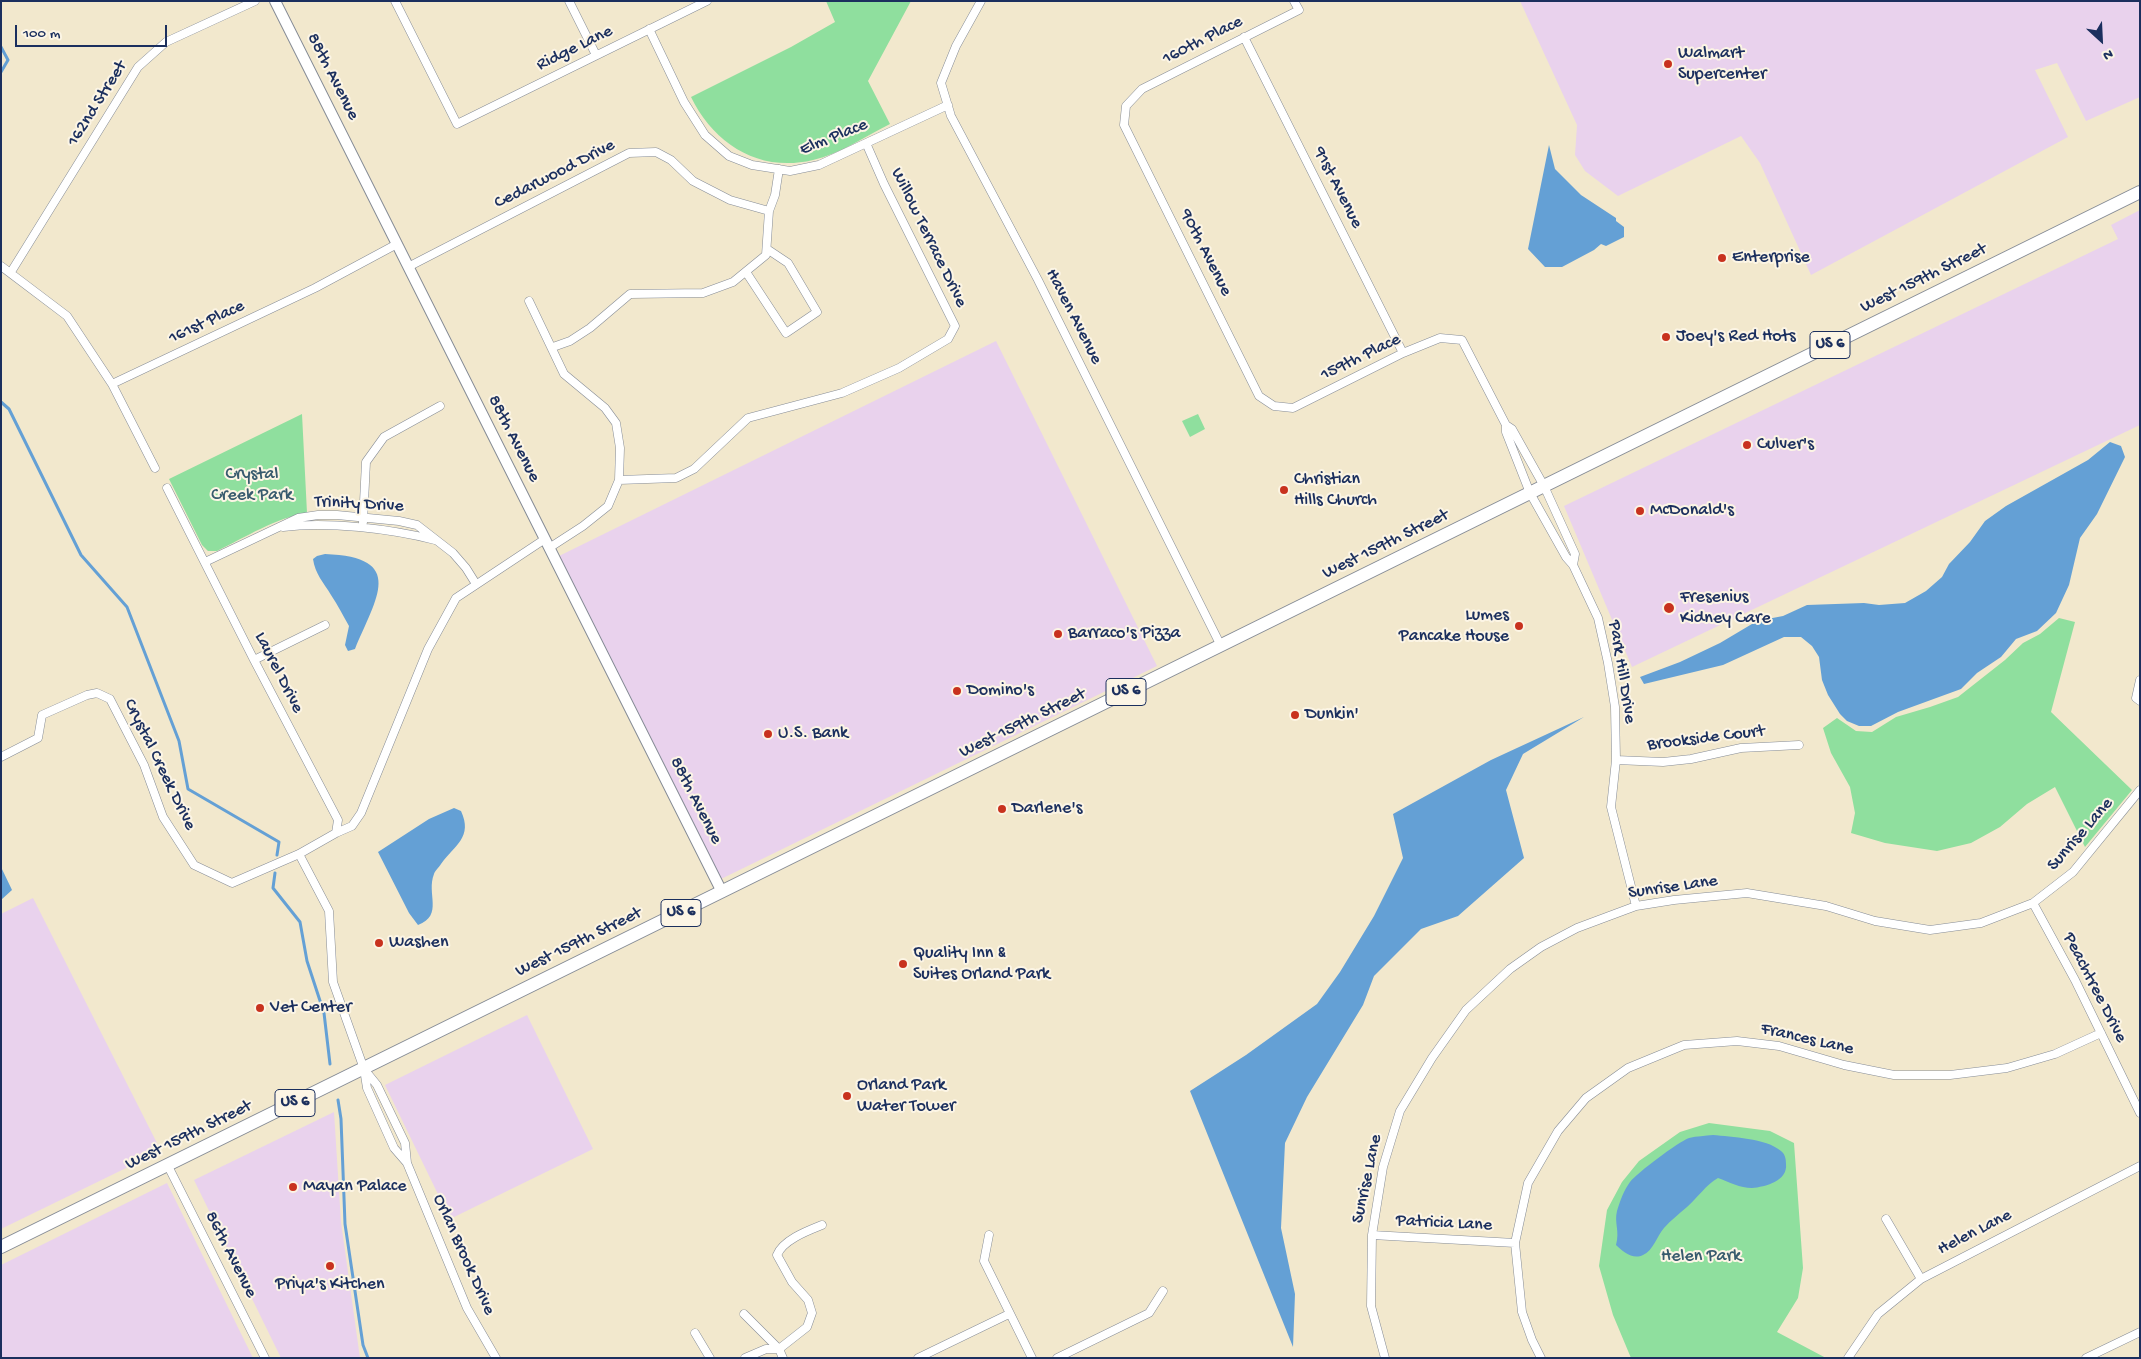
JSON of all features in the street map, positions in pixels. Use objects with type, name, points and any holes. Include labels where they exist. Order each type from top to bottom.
[{"type":"main road","name":"West 159th Street","points":[[1,1247],[2140,192]]},
{"type":"street","name":"162nd Street","points":[[11,272],[138,67],[166,42],[255,1]]},
{"type":"street","name":"88th Avenue","points":[[275,1],[722,892]]},
{"type":"street","name":"Ridge Lane","points":[[395,1],[456,124],[707,1]]},
{"type":"street","points":[[569,1],[596,56]]},
{"type":"street","name":"Haven Avenue","points":[[981,1],[956,46],[942,83],[951,116],[1038,280],[1221,646]]},
{"type":"street","name":"160th Place","points":[[1126,106],[1142,89],[1299,10],[1294,1]]},
{"type":"street","name":"Elm Place","points":[[649,29],[684,102],[705,135],[729,156],[752,165],[790,171],[818,165],[948,104]]},
{"type":"street","name":"91st Avenue","points":[[1244,37],[1403,354]]},
{"type":"street","name":"90th Avenue","points":[[1126,106],[1124,125],[1260,396],[1274,406]]},
{"type":"street","name":"Willow Terrace Drive","points":[[619,480],[676,478],[694,470],[748,418],[842,393],[898,368],[948,339],[955,326],[884,184],[866,142]]},
{"type":"street","name":"Cedarwood Drive","points":[[408,267],[629,153],[656,152],[671,160],[693,181],[730,200],[769,211]]},
{"type":"street","points":[[552,347],[570,341],[590,328],[630,294],[704,293],[733,282],[746,272],[766,255],[769,211],[775,195],[779,169]]},
{"type":"street","name":"161st Place","points":[[112,384],[315,288],[397,244]]},
{"type":"street","points":[[746,272],[786,333],[817,312],[788,263],[767,249]]},
{"type":"street","points":[[1,266],[67,316],[112,384],[155,468]]},
{"type":"street","points":[[298,854],[336,832],[352,826],[361,813],[428,649],[456,598],[476,584],[547,543],[583,526],[608,506],[619,480],[620,448],[616,423],[605,408],[564,374],[529,301]]},
{"type":"street","name":"159th Place","points":[[1274,406],[1293,408],[1440,338],[1462,340],[1506,425]]},
{"type":"street","points":[[362,529],[366,462],[384,437],[440,406]]},
{"type":"street","points":[[1506,425],[1512,429],[1544,486]]},
{"type":"street","points":[[1506,425],[1506,432],[1530,493]]},
{"type":"street","name":"Park Hill Drive","points":[[1544,486],[1575,554],[1573,565]]},
{"type":"street","name":"Laurel Drive","points":[[167,488],[338,820],[336,832]]},
{"type":"street","name":"Park Hill Drive","points":[[1530,493],[1566,558],[1573,565],[1598,618],[1615,707],[1616,760],[1612,807],[1636,906]]},
{"type":"street","name":"Trinity Drive","points":[[205,562],[298,518],[318,515],[363,517],[417,525],[453,553],[466,568],[476,584]]},
{"type":"street","name":"Trinity Drive","points":[[274,529],[298,525],[362,529],[406,534],[440,541]]},
{"type":"street","points":[[254,660],[325,625]]},
{"type":"street","points":[[2140,680],[2136,698],[2140,702]]},
{"type":"street","name":"Crystal Creek Drive","points":[[1,757],[38,738],[42,715],[87,695],[97,693],[110,699],[144,765],[163,817],[194,865],[232,883],[298,854]]},
{"type":"street","name":"Brookside Court","points":[[1616,760],[1663,762],[1742,748],[1799,745]]},
{"type":"street","name":"Sunrise Lane","points":[[1385,1358],[1371,1306],[1372,1235],[1384,1167],[1400,1111],[1432,1058],[1466,1010],[1510,969],[1541,948],[1577,928],[1636,906],[1674,900],[1748,893],[1826,906],[1876,921],[1930,930],[1981,923],[2033,903],[2074,872],[2140,790]]},
{"type":"street","name":"Orlan Brook Drive","points":[[298,854],[329,911],[333,982],[364,1069],[377,1085],[405,1143],[407,1164],[467,1308],[496,1358]]},
{"type":"street","name":"Peachtree Drive","points":[[2033,903],[2075,980],[2140,1114]]},
{"type":"street","name":"Frances Lane","points":[[1541,1358],[1522,1312],[1515,1244],[1528,1183],[1558,1131],[1586,1098],[1628,1068],[1684,1045],[1737,1041],[1779,1046],[1844,1065],[1894,1075],[1950,1076],[2007,1068],[2055,1054],[2101,1033]]},
{"type":"street","name":"86th Avenue","points":[[168,1166],[265,1358]]},
{"type":"street","name":"Helen Lane","points":[[1848,1358],[1878,1314],[1921,1279],[2140,1166]]},
{"type":"street","points":[[1886,1219],[1921,1279]]},
{"type":"street","points":[[746,1358],[766,1349],[779,1349],[806,1327],[812,1313],[808,1300],[792,1282],[777,1255],[780,1249],[794,1238],[822,1225]]},
{"type":"street","points":[[989,1235],[984,1261],[1032,1358]]},
{"type":"street","name":"Patricia Lane","points":[[1372,1235],[1515,1244]]},
{"type":"street","points":[[1057,1358],[1149,1312],[1163,1291]]},
{"type":"street","points":[[744,1314],[779,1349],[783,1358]]},
{"type":"street","points":[[918,1358],[1009,1314]]},
{"type":"street","points":[[2086,1358],[2140,1332]]},
{"type":"street","points":[[695,1333],[710,1358]]},
{"type":"shaded area","points":[[1520,1],[2140,1],[2140,97],[2086,121],[2057,63],[2035,70],[2068,137],[1811,275],[1760,163],[1741,136],[1618,196],[1585,171],[1575,155],[1577,125]]},
{"type":"shaded area","points":[[2140,210],[2140,425],[1632,667],[1564,506],[2118,239],[2111,225]]},
{"type":"shaded area","points":[[996,341],[1157,666],[719,880],[557,557]]},
{"type":"shaded area","points":[[33,898],[161,1151],[1,1229],[1,914]]},
{"type":"shaded area","points":[[527,1015],[593,1149],[450,1219],[385,1085]]},
{"type":"shaded area","points":[[334,1112],[341,1222],[360,1358],[281,1358],[194,1180]]},
{"type":"shaded area","points":[[167,1183],[253,1358],[1,1358],[1,1265]]},
{"type":"green space","points":[[826,1],[911,1],[868,81],[890,124],[843,149],[813,160],[793,163],[774,162],[740,151],[725,141],[712,128],[691,97],[791,47],[835,22]]},
{"type":"green space","name":"Crystal Creek Park","points":[[302,414],[307,513],[295,515],[272,524],[217,551],[208,551],[202,545],[169,479]]},
{"type":"green space","points":[[1198,414],[1205,429],[1190,437],[1182,421]]},
{"type":"green space","points":[[2059,618],[2075,622],[2051,712],[2132,790],[2085,847],[2055,787],[2027,804],[2000,827],[1971,843],[1937,851],[1885,843],[1851,833],[1855,813],[1850,787],[1831,753],[1823,728],[1837,718],[1856,731],[1872,732],[1896,717],[1958,697],[2005,660],[2023,643],[2040,634]]},
{"type":"green space","name":"Helen Park","points":[[1709,1123],[1770,1131],[1794,1143],[1803,1268],[1798,1298],[1777,1332],[1826,1358],[1631,1358],[1613,1315],[1599,1266],[1607,1210],[1622,1182],[1639,1161],[1680,1132]]},
{"type":"water","points":[[1549,145],[1555,169],[1581,195],[1616,218],[1616,221],[1624,227],[1624,237],[1606,246],[1601,244],[1594,250],[1562,267],[1545,267],[1528,249]]},
{"type":"water","points":[[2110,442],[2121,446],[2125,457],[2097,514],[2080,538],[2069,585],[2056,613],[2037,631],[2016,639],[2001,657],[1977,673],[1961,689],[1898,712],[1871,726],[1859,726],[1847,721],[1840,714],[1828,695],[1822,680],[1819,657],[1812,646],[1801,637],[1784,637],[1723,665],[1644,684],[1640,677],[1680,662],[1720,643],[1757,621],[1783,616],[1807,605],[1905,603],[1926,591],[1942,577],[1949,564],[1970,542],[1985,521],[2006,506],[2088,460]]},
{"type":"water","points":[[325,554],[351,557],[367,563],[376,572],[379,584],[371,613],[355,649],[348,651],[345,645],[349,626],[320,578],[314,564],[313,559]]},
{"type":"water","points":[[1584,717],[1523,754],[1506,790],[1524,858],[1458,916],[1421,929],[1374,976],[1363,1005],[1307,1097],[1285,1143],[1281,1228],[1295,1294],[1293,1347],[1190,1091],[1246,1055],[1317,1004],[1340,972],[1374,916],[1403,858],[1393,814],[1491,760]]},
{"type":"water","points":[[454,808],[461,811],[464,820],[464,834],[457,846],[446,857],[435,873],[432,882],[432,910],[426,921],[418,925],[409,913],[378,852],[429,819]]},
{"type":"water","points":[[1,867],[12,890],[1,900]]},
{"type":"water","points":[[1713,1135],[1767,1143],[1782,1152],[1785,1157],[1786,1170],[1780,1179],[1775,1182],[1752,1188],[1739,1186],[1718,1178],[1661,1231],[1652,1247],[1646,1253],[1636,1257],[1628,1254],[1616,1245],[1616,1215],[1622,1196],[1630,1182],[1667,1151],[1689,1138]]},
{"type":"waterway","points":[[1,47],[8,60],[1,72]]},
{"type":"waterway","points":[[1,402],[9,409],[81,555],[127,607],[179,741],[188,789],[279,842],[277,855]]},
{"type":"waterway","points":[[275,873],[273,888],[300,922],[307,961],[324,1013],[330,1064]]},
{"type":"waterway","points":[[338,1100],[341,1119],[345,1224],[363,1345],[368,1358]]},
{"type":"place","name":"Walmart Supercenter","points":[[1668,64]]},
{"type":"place","name":"Enterprise","points":[[1722,258]]},
{"type":"place","name":"Joey's Red Hots","points":[[1666,337]]},
{"type":"place","name":"Culver's","points":[[1747,445]]},
{"type":"place","name":"Christian Hills Church","points":[[1284,490]]},
{"type":"place","name":"McDonald's","points":[[1640,511]]},
{"type":"place","name":"Fresenius Kidney Care","points":[[1669,608]]},
{"type":"place","name":"Lumes Pancake House","points":[[1519,626]]},
{"type":"place","name":"Barraco's Pizza","points":[[1058,634]]},
{"type":"place","name":"Domino's","points":[[957,691]]},
{"type":"place","name":"Dunkin'","points":[[1295,715]]},
{"type":"place","name":"U.S. Bank","points":[[768,734]]},
{"type":"place","name":"Darlene's","points":[[1002,809]]},
{"type":"place","name":"Washen","points":[[379,943]]},
{"type":"place","name":"Quality Inn & Suites Orland Park","points":[[903,964]]},
{"type":"place","name":"Vet Center","points":[[260,1008]]},
{"type":"place","name":"Orland Park Water Tower","points":[[847,1096]]},
{"type":"place","name":"Mayan Palace","points":[[293,1187]]},
{"type":"place","name":"Priya's Kitchen","points":[[330,1266]]}]
